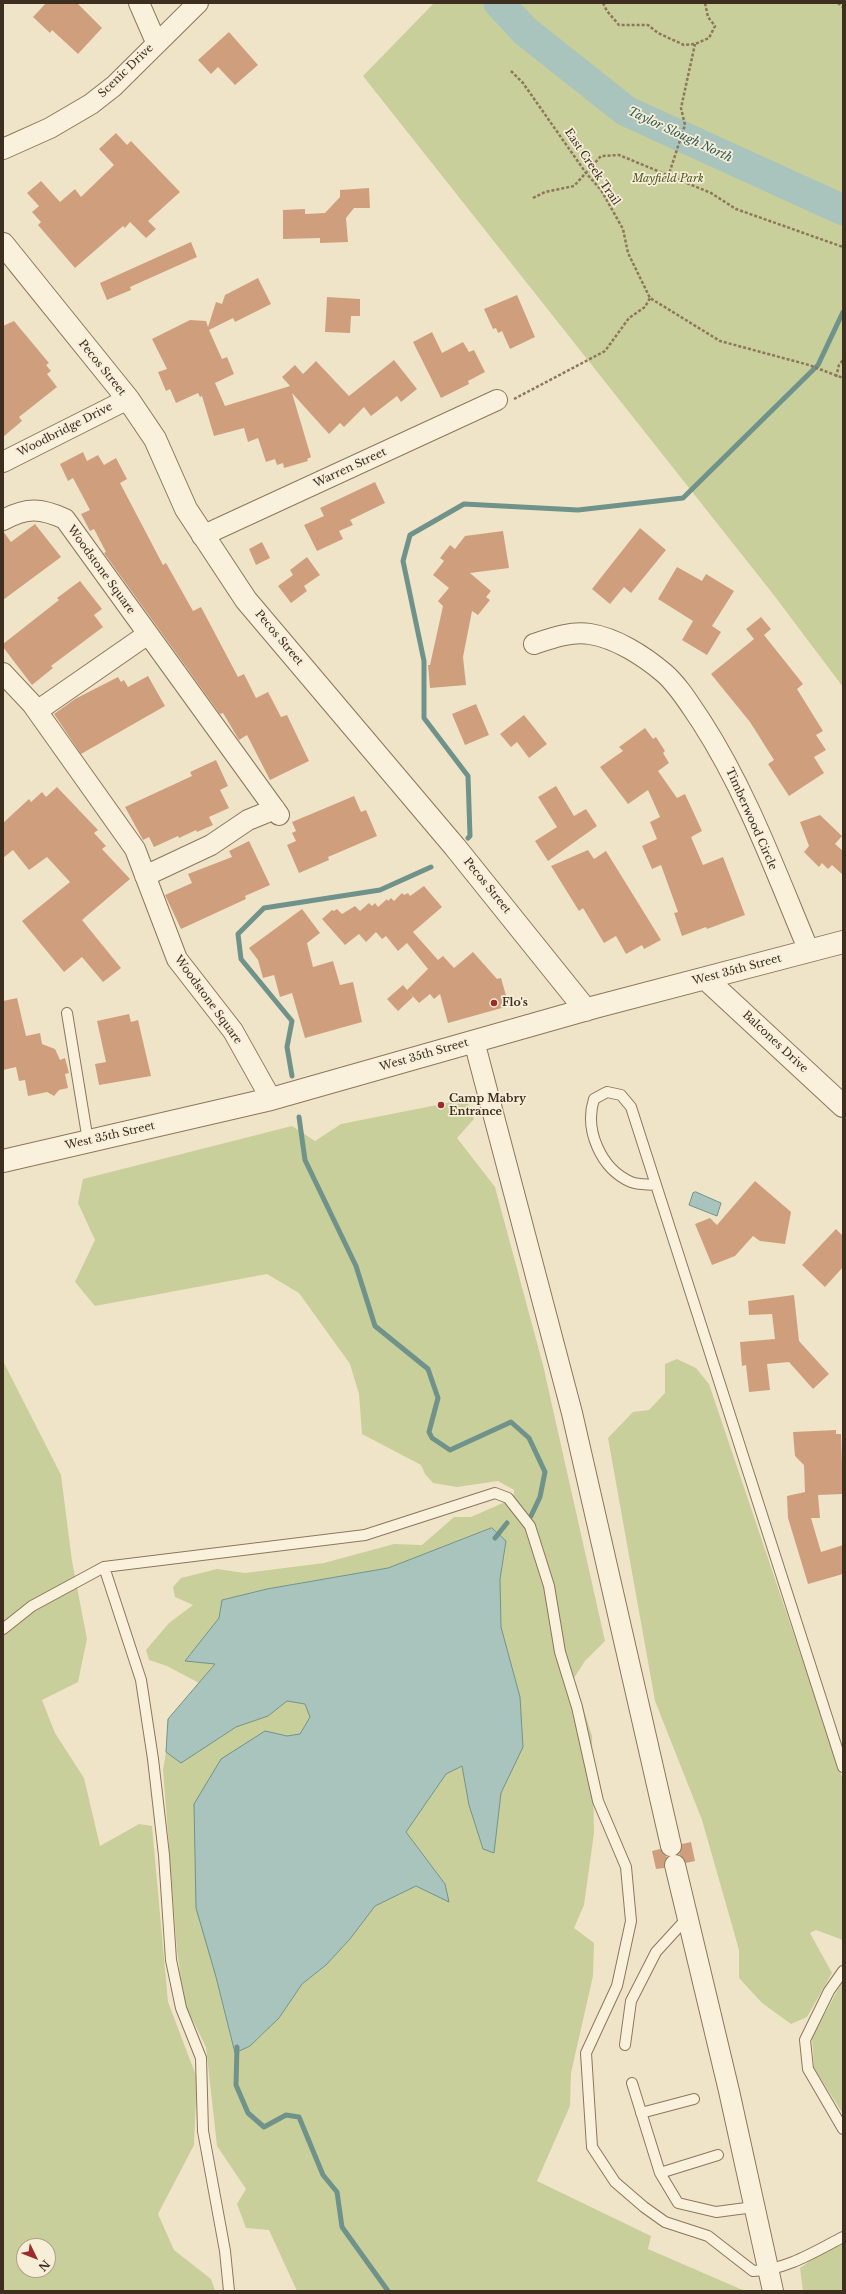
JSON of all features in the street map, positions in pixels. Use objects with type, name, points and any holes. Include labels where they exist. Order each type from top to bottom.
[{"type":"street","points":[[139,3],[156,42]]},
{"type":"street","name":"Scenic Drive","points":[[3,149],[50,128],[91,104],[114,86],[156,42],[198,3]]},
{"type":"street","name":"Pecos Street","points":[[3,244],[128,399],[155,439],[186,509],[202,536],[246,600],[455,847],[586,1010]]},
{"type":"street","name":"Woodbridge Drive","points":[[3,462],[128,399]]},
{"type":"street","name":"Warren Street","points":[[202,536],[497,400]]},
{"type":"street","name":"Woodstone Square","points":[[3,520],[19,511],[45,510],[65,519],[277,812],[248,820],[211,846],[145,876]]},
{"type":"street","points":[[37,711],[148,634]]},
{"type":"street","name":"Timberwood Circle","points":[[534,644],[562,634],[590,634],[622,645],[665,674],[686,699],[703,724],[740,788],[809,951]]},
{"type":"street","name":"Woodstone Square","points":[[3,673],[37,711],[135,849],[176,959],[233,1031],[271,1099]]},
{"type":"street","name":"West 35th Street","points":[[3,1161],[271,1099],[586,1010],[843,942]]},
{"type":"street","name":"Balcones Drive","points":[[706,979],[843,1106]]},
{"type":"street","points":[[474,1041],[572,1413],[671,1846]]},
{"type":"street","points":[[675,1865],[729,2091],[773,2291]]},
{"type":"lane","points":[[67,1013],[88,1141]]},
{"type":"lane","points":[[656,1185],[632,1182],[613,1169],[601,1156],[593,1137],[590,1110],[594,1099],[607,1092],[621,1095],[631,1107],[843,1767]]},
{"type":"lane","points":[[3,1629],[32,1606],[104,1567],[365,1534],[495,1493],[508,1498],[530,1526],[549,1586],[560,1652],[577,1707],[598,1801],[626,1866],[632,1921],[617,1986],[586,2052],[592,2147],[615,2182],[665,2222],[708,2236],[753,2271],[769,2271],[802,2259],[843,2237]]},
{"type":"lane","points":[[104,1567],[141,1680],[153,1759],[164,1855],[171,1960],[181,2008],[201,2058],[204,2130],[225,2251],[229,2291]]},
{"type":"lane","points":[[625,2045],[630,2001],[656,1952],[688,1917]]},
{"type":"lane","points":[[843,1971],[829,1991],[806,2040],[808,2069],[843,2129]]},
{"type":"lane","points":[[632,2083],[660,2173],[678,2203],[716,2212],[754,2207]]},
{"type":"lane","points":[[642,2113],[694,2099]]},
{"type":"lane","points":[[660,2173],[718,2155]]},
{"type":"path","points":[[603,3],[607,11],[619,25],[648,25],[672,41],[684,45],[695,44],[709,38],[715,26],[708,17],[705,3]]},
{"type":"path","points":[[838,3],[843,7]]},
{"type":"path","points":[[668,177],[685,125],[681,108],[695,44]]},
{"type":"path","name":"East Creek Trail","points":[[511,71],[523,83],[586,173],[601,190],[623,230],[628,253],[650,298]]},
{"type":"path","points":[[533,198],[545,192],[574,186],[601,156],[619,155],[668,177],[711,193],[736,208],[843,247]]},
{"type":"path","points":[[497,400],[506,403],[606,350],[629,318],[645,307],[650,298],[720,341],[809,365],[836,377],[843,378]]},
{"type":"path","points":[[836,377],[839,365],[843,360]]},
{"type":"green space","name":"Mayfield Park","points":[[434,3],[843,3],[843,687],[773,594],[363,76]]},
{"type":"green space","points":[[467,1099],[474,1119],[457,1138],[495,1187],[543,1365],[605,1641],[585,1661],[574,1678],[592,1736],[594,1833],[584,1905],[574,1928],[594,1943],[593,1976],[571,2073],[570,2106],[537,2181],[651,2236],[648,2249],[745,2291],[297,2291],[269,2230],[246,2228],[237,2204],[246,2189],[217,2146],[206,2047],[184,2003],[177,1950],[163,1770],[166,1752],[181,1762],[236,1727],[268,1716],[287,1701],[305,1704],[310,1717],[300,1734],[287,1736],[265,1731],[216,1977],[235,2053],[250,2046],[279,2018],[302,1984],[326,1965],[350,1939],[375,1906],[416,1886],[448,1901],[445,1884],[406,1832],[446,1774],[462,1766],[469,1805],[483,1849],[494,1853],[501,1793],[523,1747],[520,1697],[501,1627],[500,1579],[506,1541],[492,1528],[388,1568],[267,1589],[222,1600],[219,1618],[185,1661],[215,1663],[199,1683],[167,1666],[149,1660],[146,1650],[169,1623],[193,1605],[175,1597],[173,1587],[181,1578],[217,1569],[245,1573],[324,1563],[394,1544],[422,1545],[454,1517],[471,1517],[514,1498],[514,1490],[498,1481],[457,1487],[433,1483],[425,1474],[421,1465],[362,1434],[359,1394],[350,1364],[299,1293],[267,1274],[95,1306],[75,1282],[95,1240],[78,1203],[83,1179],[292,1126],[315,1141],[341,1124]]},
{"type":"green space","points":[[677,1359],[696,1368],[709,1384],[843,1780],[843,1940],[816,1930],[810,1933],[832,1973],[807,2017],[791,2024],[762,2003],[739,1978],[739,1950],[702,1820],[655,1701],[608,1438],[633,1412],[649,1410],[665,1393],[665,1364]]},
{"type":"green space","points":[[3,1361],[61,1475],[72,1561],[87,1639],[78,1682],[42,1700],[55,1733],[84,1778],[100,1846],[139,1824],[152,1826],[168,2002],[197,2078],[194,2145],[158,2214],[174,2250],[211,2279],[215,2291],[3,2291]]},
{"type":"green space","points":[[843,1980],[843,2114],[814,2068],[812,2038]]},
{"type":"green space","points":[[843,2237],[843,2291],[803,2291],[800,2268]]},
{"type":"water","points":[[696,1192],[721,1203],[717,1216],[689,1205],[693,1193]]},
{"type":"water","points":[[492,1528],[506,1541],[500,1579],[501,1627],[520,1697],[523,1747],[501,1793],[494,1853],[483,1849],[469,1805],[462,1766],[446,1774],[406,1832],[445,1884],[449,1902],[416,1886],[375,1906],[350,1939],[326,1965],[302,1984],[279,2018],[250,2046],[235,2053],[216,1977],[196,1908],[194,1804],[221,1759],[265,1731],[287,1736],[300,1734],[310,1717],[305,1704],[287,1701],[268,1716],[236,1727],[181,1763],[166,1752],[168,1719],[215,1664],[185,1661],[219,1618],[222,1600],[267,1589],[388,1568]]},
{"type":"building","points":[[46,3],[77,3],[102,28],[78,54],[52,30],[50,33],[33,17]]},
{"type":"building","points":[[229,32],[258,65],[235,85],[218,67],[211,74],[198,60]]},
{"type":"building","points":[[116,133],[127,145],[131,141],[180,192],[148,221],[156,229],[146,238],[130,222],[125,228],[123,226],[75,268],[38,225],[41,222],[32,212],[39,206],[27,193],[41,181],[60,202],[75,189],[81,197],[114,165],[99,149]]},
{"type":"building","points":[[369,188],[370,208],[354,208],[346,218],[348,242],[320,243],[320,238],[283,239],[283,210],[305,209],[305,214],[325,213],[340,197],[340,190]]},
{"type":"building","points":[[191,242],[197,257],[130,287],[131,290],[107,300],[100,283]]},
{"type":"building","points":[[258,278],[271,304],[235,322],[233,318],[209,330],[222,359],[227,357],[234,374],[215,383],[225,406],[290,386],[282,377],[295,365],[303,374],[316,361],[349,396],[394,360],[417,389],[401,402],[397,396],[371,416],[364,407],[344,427],[340,423],[329,434],[292,393],[311,457],[307,459],[308,461],[284,468],[283,463],[277,465],[275,459],[266,462],[258,438],[248,442],[244,428],[214,436],[202,396],[200,397],[198,393],[176,403],[170,389],[166,391],[158,372],[167,369],[152,339],[190,320],[206,321],[208,327],[216,302],[222,304],[225,295]]},
{"type":"building","points":[[517,295],[535,337],[510,349],[502,331],[498,333],[496,328],[493,329],[484,309]]},
{"type":"building","points":[[327,297],[360,299],[360,316],[351,316],[350,333],[325,332]]},
{"type":"building","points":[[14,321],[49,363],[46,365],[51,371],[47,374],[57,387],[19,417],[22,421],[3,437],[3,326]]},
{"type":"building","points":[[432,332],[442,353],[463,342],[469,352],[474,350],[485,372],[468,381],[469,384],[441,398],[413,342]]},
{"type":"building","points":[[83,452],[87,461],[98,455],[104,465],[116,458],[127,479],[120,483],[163,565],[166,563],[193,611],[201,607],[238,677],[244,674],[256,698],[268,692],[281,717],[287,715],[309,761],[270,780],[247,735],[239,740],[223,713],[220,714],[104,553],[106,552],[94,529],[90,531],[81,514],[90,510],[73,478],[68,481],[60,464]]},
{"type":"building","points":[[375,482],[385,503],[350,520],[353,525],[339,531],[343,539],[317,551],[304,525],[324,516],[320,508]]},
{"type":"building","points":[[35,524],[61,557],[3,600],[3,531],[11,542]]},
{"type":"building","points":[[640,528],[666,550],[631,593],[624,587],[610,604],[592,589]]},
{"type":"building","points":[[503,531],[509,568],[470,573],[491,591],[486,597],[490,600],[478,615],[472,611],[463,657],[466,685],[430,688],[428,665],[430,665],[443,606],[438,601],[449,588],[433,575],[444,561],[440,558],[450,545],[455,549],[465,536]]},
{"type":"building","points":[[262,542],[270,558],[256,565],[249,549]]},
{"type":"building","points":[[307,557],[320,575],[304,586],[307,591],[291,603],[278,586],[293,575],[290,570]]},
{"type":"building","points":[[677,567],[702,581],[706,574],[734,591],[712,626],[721,632],[707,655],[682,640],[693,621],[658,599]]},
{"type":"building","points":[[80,581],[102,609],[94,615],[103,627],[51,666],[53,668],[32,685],[3,647],[3,644],[59,600],[57,598]]},
{"type":"building","points":[[761,617],[771,629],[764,635],[803,684],[797,689],[823,731],[816,735],[826,750],[814,757],[824,773],[789,796],[768,764],[774,760],[750,722],[711,674],[754,639],[746,629]]},
{"type":"building","points":[[148,676],[165,706],[81,754],[54,714],[75,699],[118,677],[121,682],[124,680],[128,687]]},
{"type":"building","points":[[476,704],[489,735],[465,745],[452,714]]},
{"type":"building","points":[[524,715],[547,744],[529,758],[517,742],[511,747],[500,734]]},
{"type":"building","points":[[645,728],[653,739],[656,737],[665,751],[663,753],[669,763],[658,771],[677,798],[685,794],[702,831],[691,837],[703,865],[723,857],[745,915],[707,929],[706,927],[682,936],[674,913],[678,912],[661,865],[652,869],[642,846],[657,839],[650,822],[660,817],[648,790],[628,804],[600,767],[623,751],[619,747]]},
{"type":"building","points":[[216,760],[228,786],[220,790],[229,808],[209,817],[213,825],[197,832],[196,830],[179,838],[178,836],[154,847],[149,837],[143,840],[125,807],[192,776],[190,772]]},
{"type":"building","points":[[556,786],[574,816],[586,809],[597,826],[548,861],[535,841],[557,827],[538,797]]},
{"type":"building","points":[[57,787],[98,830],[94,833],[106,846],[102,849],[130,879],[82,920],[121,968],[103,982],[82,957],[64,972],[22,921],[70,882],[47,857],[29,870],[13,850],[3,858],[3,823],[29,799],[31,802],[42,792],[46,797]]},
{"type":"building","points":[[354,796],[361,812],[366,810],[377,836],[328,857],[329,860],[299,873],[287,845],[296,841],[292,833],[296,831],[292,822]]},
{"type":"building","points":[[820,815],[842,836],[835,844],[843,851],[843,875],[832,865],[828,869],[822,863],[819,867],[804,852],[809,846],[800,822]]},
{"type":"building","points":[[249,841],[270,885],[245,896],[246,899],[181,929],[165,895],[192,883],[188,874],[232,857],[229,851]]},
{"type":"building","points":[[588,850],[594,859],[606,851],[661,940],[644,949],[642,945],[626,954],[616,936],[604,943],[583,908],[579,911],[551,866]]},
{"type":"building","points":[[424,886],[442,907],[413,932],[438,960],[443,956],[454,968],[473,952],[497,979],[501,978],[509,1006],[448,1023],[440,994],[434,999],[430,994],[419,1003],[407,990],[428,969],[407,943],[398,951],[386,936],[382,939],[376,932],[366,942],[359,934],[345,945],[322,919],[332,910],[334,911],[337,909],[342,914],[355,906],[360,911],[369,903],[372,906],[375,903],[378,907],[387,899],[388,901],[391,898],[394,901],[402,893],[404,895],[408,893],[410,896]]},
{"type":"building","points":[[302,909],[320,933],[307,943],[313,967],[333,961],[340,985],[353,982],[362,1022],[305,1038],[292,993],[280,997],[274,975],[263,978],[258,960],[249,948]]},
{"type":"building","points":[[403,985],[413,997],[398,1011],[387,999]]},
{"type":"building","points":[[17,998],[26,1036],[40,1033],[42,1044],[55,1049],[60,1060],[65,1058],[69,1073],[65,1074],[68,1088],[59,1090],[54,1096],[47,1092],[28,1096],[25,1080],[19,1081],[16,1067],[3,1070],[3,1001]]},
{"type":"building","points":[[129,1014],[131,1022],[138,1020],[151,1076],[99,1085],[95,1064],[106,1062],[97,1021]]},
{"type":"building","points":[[755,1181],[791,1212],[785,1244],[760,1241],[753,1236],[735,1256],[712,1265],[695,1224],[710,1218],[717,1225]]},
{"type":"building","points":[[836,1229],[843,1236],[843,1267],[825,1287],[802,1265]]},
{"type":"building","points":[[794,1295],[799,1341],[829,1374],[813,1389],[789,1362],[767,1364],[770,1390],[749,1392],[746,1365],[742,1366],[740,1342],[775,1339],[772,1314],[749,1315],[748,1301]]},
{"type":"building","points":[[836,1430],[836,1434],[841,1434],[843,1494],[818,1495],[820,1518],[811,1518],[821,1552],[843,1545],[843,1574],[808,1584],[788,1518],[787,1496],[805,1492],[804,1465],[795,1456],[793,1432]]},
{"type":"building","points":[[691,1842],[695,1861],[686,1863],[679,1854],[682,1844]]},
{"type":"building","points":[[660,1849],[667,1857],[664,1868],[656,1869],[652,1851]]},
{"type":"waterway","name":"Taylor Slough North","points":[[499,3],[525,31],[626,111],[843,210]]},
{"type":"waterway","points":[[468,838],[470,836],[468,776],[424,718],[424,661],[403,561],[410,535],[464,504],[578,510],[683,498],[818,365],[843,312]]},
{"type":"waterway","points":[[292,1076],[287,1047],[292,1021],[241,959],[238,934],[264,908],[380,890],[431,867]]},
{"type":"waterway","points":[[299,1117],[305,1160],[356,1266],[375,1326],[428,1369],[438,1398],[429,1432],[432,1438],[450,1450],[511,1422],[529,1438],[545,1472],[540,1497],[531,1516]]},
{"type":"waterway","points":[[495,1538],[507,1523]]},
{"type":"waterway","points":[[237,2047],[236,2085],[248,2113],[264,2127],[286,2115],[299,2117],[323,2175],[337,2192],[342,2227],[388,2291]]},
{"type":"place","name":"Flo's","points":[[494,1003]]},
{"type":"place","name":"Camp Mabry Entrance","points":[[441,1105]]}]
